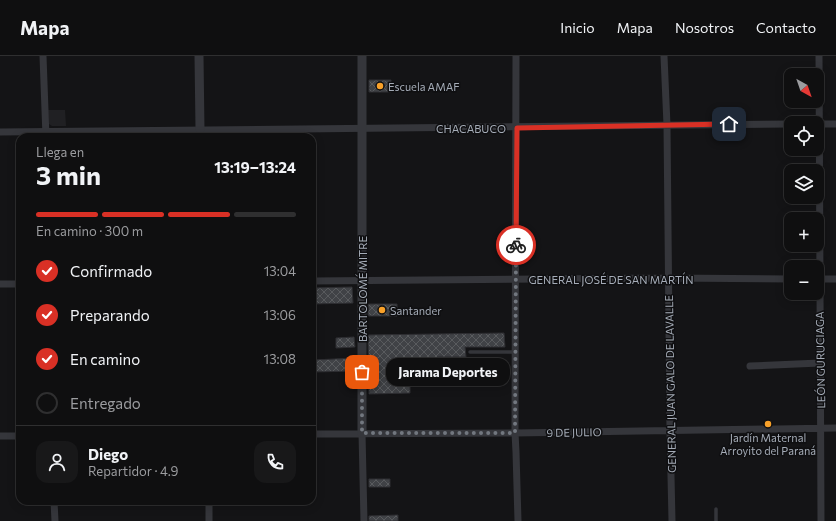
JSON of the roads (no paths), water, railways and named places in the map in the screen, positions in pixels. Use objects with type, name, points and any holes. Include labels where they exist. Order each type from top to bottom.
[{"type":"street","points":[[43,56],[46,133]]},
{"type":"street","points":[[199,56],[200,133]]},
{"type":"street","name":"BARTOLOMÉ MITRE","points":[[362,56],[363,129],[361,280],[364,521]]},
{"type":"street","points":[[516,56],[515,433],[518,521]]},
{"type":"street","name":"GENERAL JUAN GALO DE LAVALLE","points":[[664,56],[667,125],[672,521]]},
{"type":"street","name":"LEÓN GURUCIAGA","points":[[818,116],[819,56]]},
{"type":"street","name":"CHACABUCO","points":[[200,133],[363,129],[784,124]]},
{"type":"street","points":[[824,124],[836,124]]},
{"type":"street","name":"CHACABUCO","points":[[0,132],[16,133]]},
{"type":"street","name":"LEÓN GURUCIAGA","points":[[818,156],[818,260]]},
{"type":"street","name":"GENERAL JOSÉ DE SAN MARTÍN","points":[[316,281],[668,278],[784,279]]},
{"type":"street","points":[[824,279],[836,279]]},
{"type":"street","points":[[0,284],[16,284]]},
{"type":"street","name":"LEÓN GURUCIAGA","points":[[818,300],[821,521]]},
{"type":"street","points":[[750,366],[820,364]]},
{"type":"street","name":"9 DE JULIO","points":[[316,434],[515,433],[836,428]]},
{"type":"street","points":[[0,436],[16,436]]},
{"type":"street","points":[[54,505],[55,521]]},
{"type":"street","points":[[209,505],[209,521]]},
{"type":"lane","points":[[470,352],[515,352]]},
{"type":"lane","points":[[716,509],[716,521]]},
{"type":"place","name":"Escuela AMAF","points":[[380,86]]},
{"type":"place","name":"Santander","points":[[382,310]]},
{"type":"place","name":"Jarama Deportes","points":[[362,372]]},
{"type":"place","name":"Jardín Maternal Arroyito del Paraná","points":[[768,424]]}]
